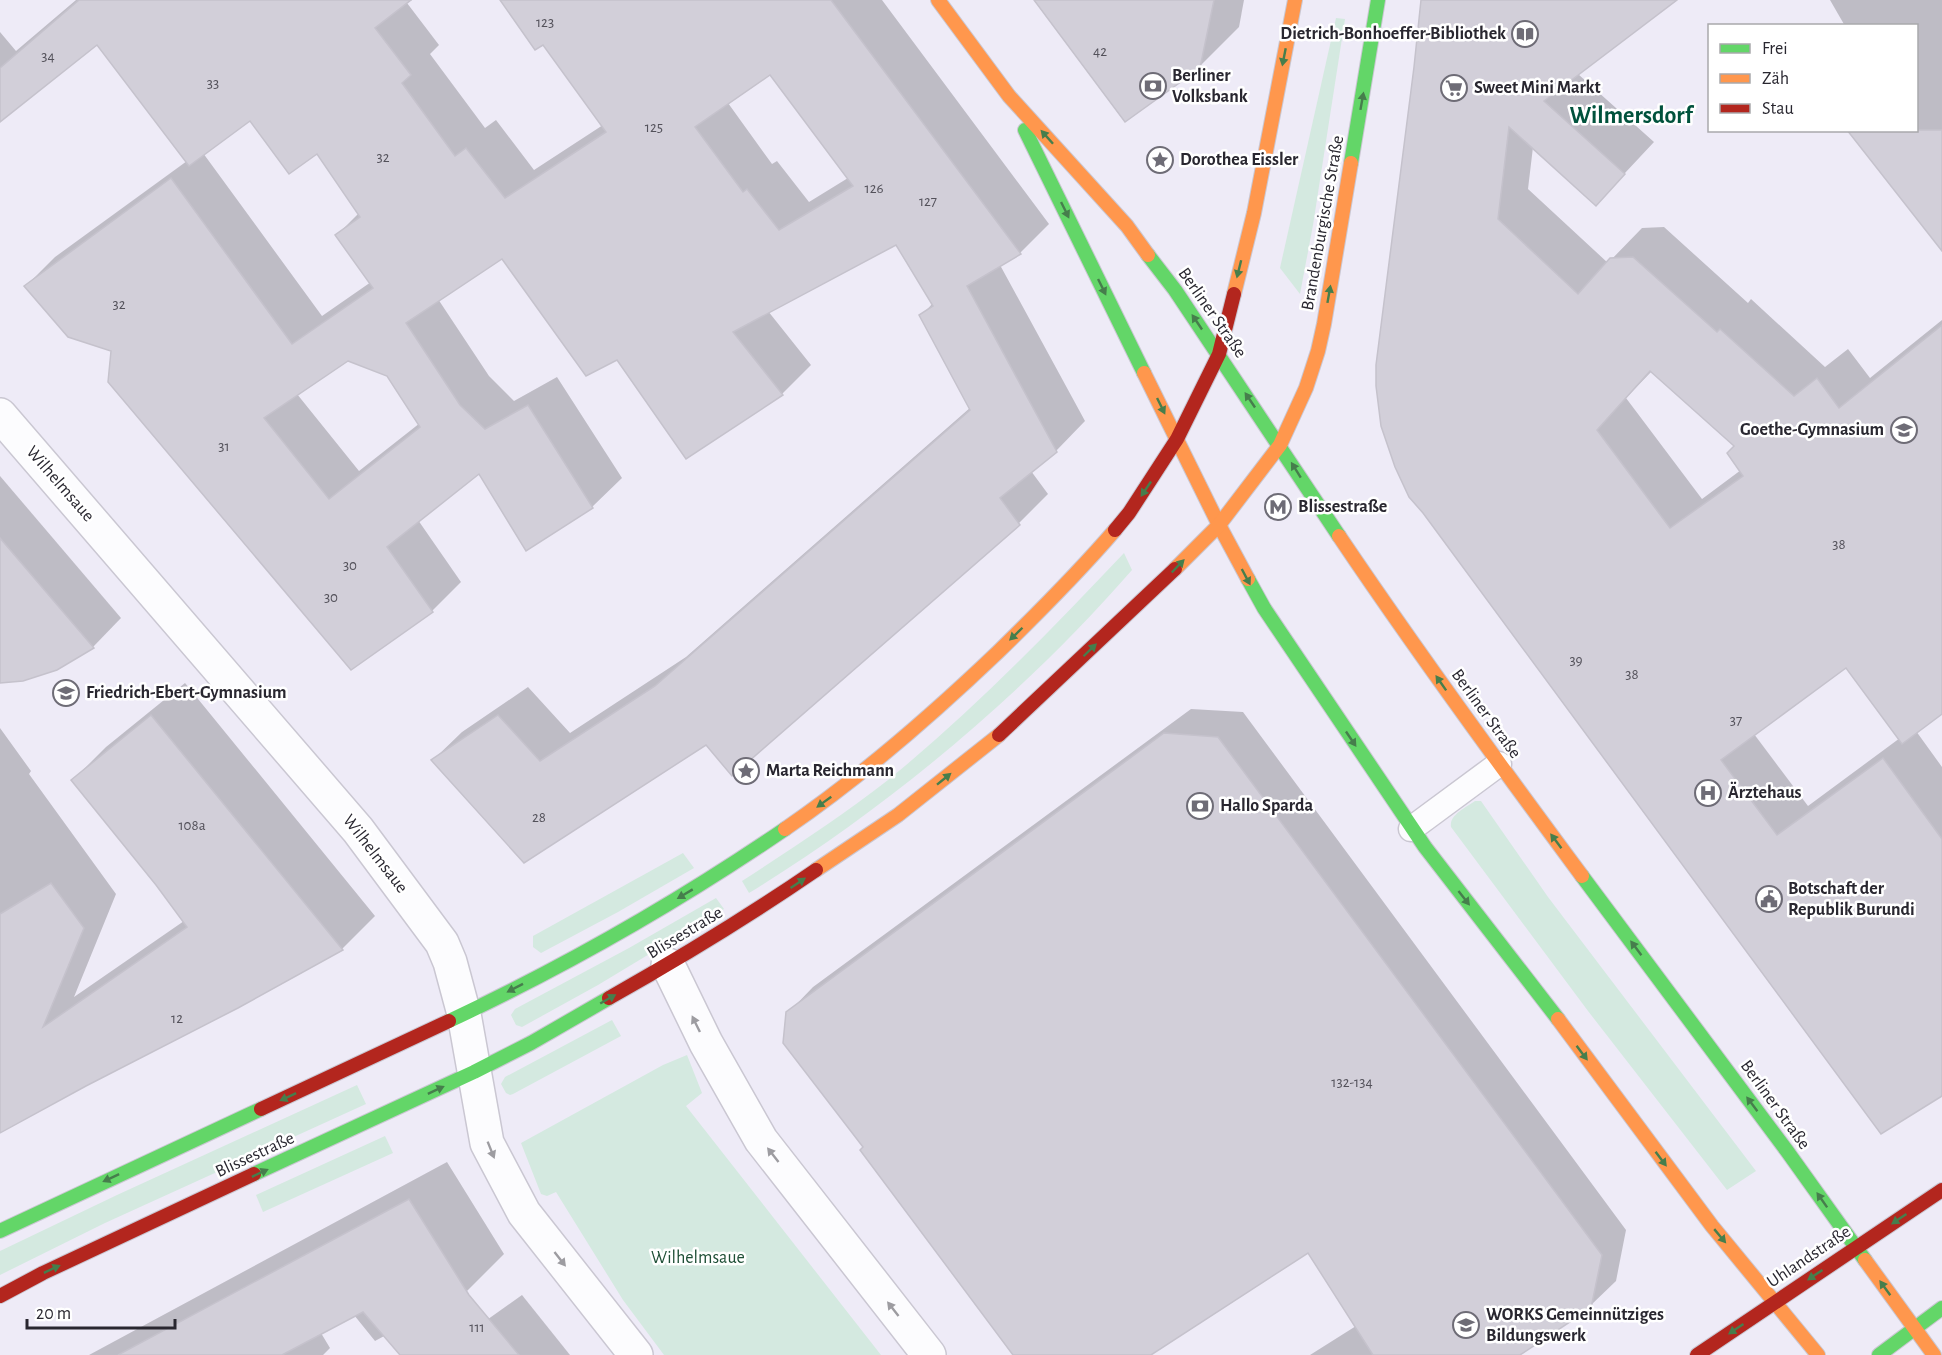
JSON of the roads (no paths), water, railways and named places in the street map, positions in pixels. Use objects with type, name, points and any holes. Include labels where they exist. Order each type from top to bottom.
[{"type":"main road","name":"Berliner Straße","points":[[938,0],[1009,96],[1126,226],[1175,290],[1395,619],[1499,764],[1787,1151],[1934,1355]]},
{"type":"main road","points":[[1177,439],[1219,354],[1254,213],[1295,0]]},
{"type":"main road","name":"Brandenburgische Straße","points":[[1280,445],[1306,388],[1322,333],[1378,0]]},
{"type":"main road","name":"Berliner Straße","points":[[1009,96],[1219,525],[1264,608],[1411,829],[1546,1004],[1712,1226],[1818,1355]]},
{"type":"main road","name":"Blissestraße","points":[[0,1231],[464,1014],[648,917],[719,874],[830,798],[953,695],[1036,615],[1114,532],[1177,439]]},
{"type":"main road","name":"Blissestraße","points":[[0,1296],[531,1043],[668,965],[750,915],[833,860],[898,815],[1010,726],[1219,525],[1280,445]]},
{"type":"main road","name":"Uhlandstraße","points":[[1697,1355],[1942,1190]]},
{"type":"main road","points":[[1879,1355],[1942,1308]]},
{"type":"street","name":"Wilhelmsaue","points":[[0,415],[358,830],[442,943],[450,962],[464,1014],[487,1143],[524,1213],[636,1355]]},
{"type":"street","points":[[668,965],[706,1043],[760,1140],[929,1355]]},
{"type":"lane","points":[[1411,829],[1499,764]]},
{"type":"place","name":"Dietrich-Bonhoeffer-Bibliothek","points":[[1525,34]]},
{"type":"place","name":"Berliner Volksbank","points":[[1153,86]]},
{"type":"place","name":"Sweet Mini Markt","points":[[1454,88]]},
{"type":"place","name":"Dorothea Eissler","points":[[1160,160]]},
{"type":"place","name":"Goethe-Gymnasium","points":[[1904,430]]},
{"type":"place","name":"Blissestraße","points":[[1278,507]]},
{"type":"place","name":"Friedrich-Ebert-Gymnasium","points":[[66,693]]},
{"type":"place","name":"Marta Reichmann","points":[[746,771]]},
{"type":"place","name":"Ärztehaus","points":[[1708,793]]},
{"type":"place","name":"Hallo Sparda","points":[[1200,806]]},
{"type":"place","name":"Botschaft der Republik Burundi","points":[[1769,899]]},
{"type":"place","name":"WORKS Gemeinnütziges Bildungswerk","points":[[1466,1325]]},
{"type":"district","name":"Wilmersdorf","points":[[1631,116]]}]
